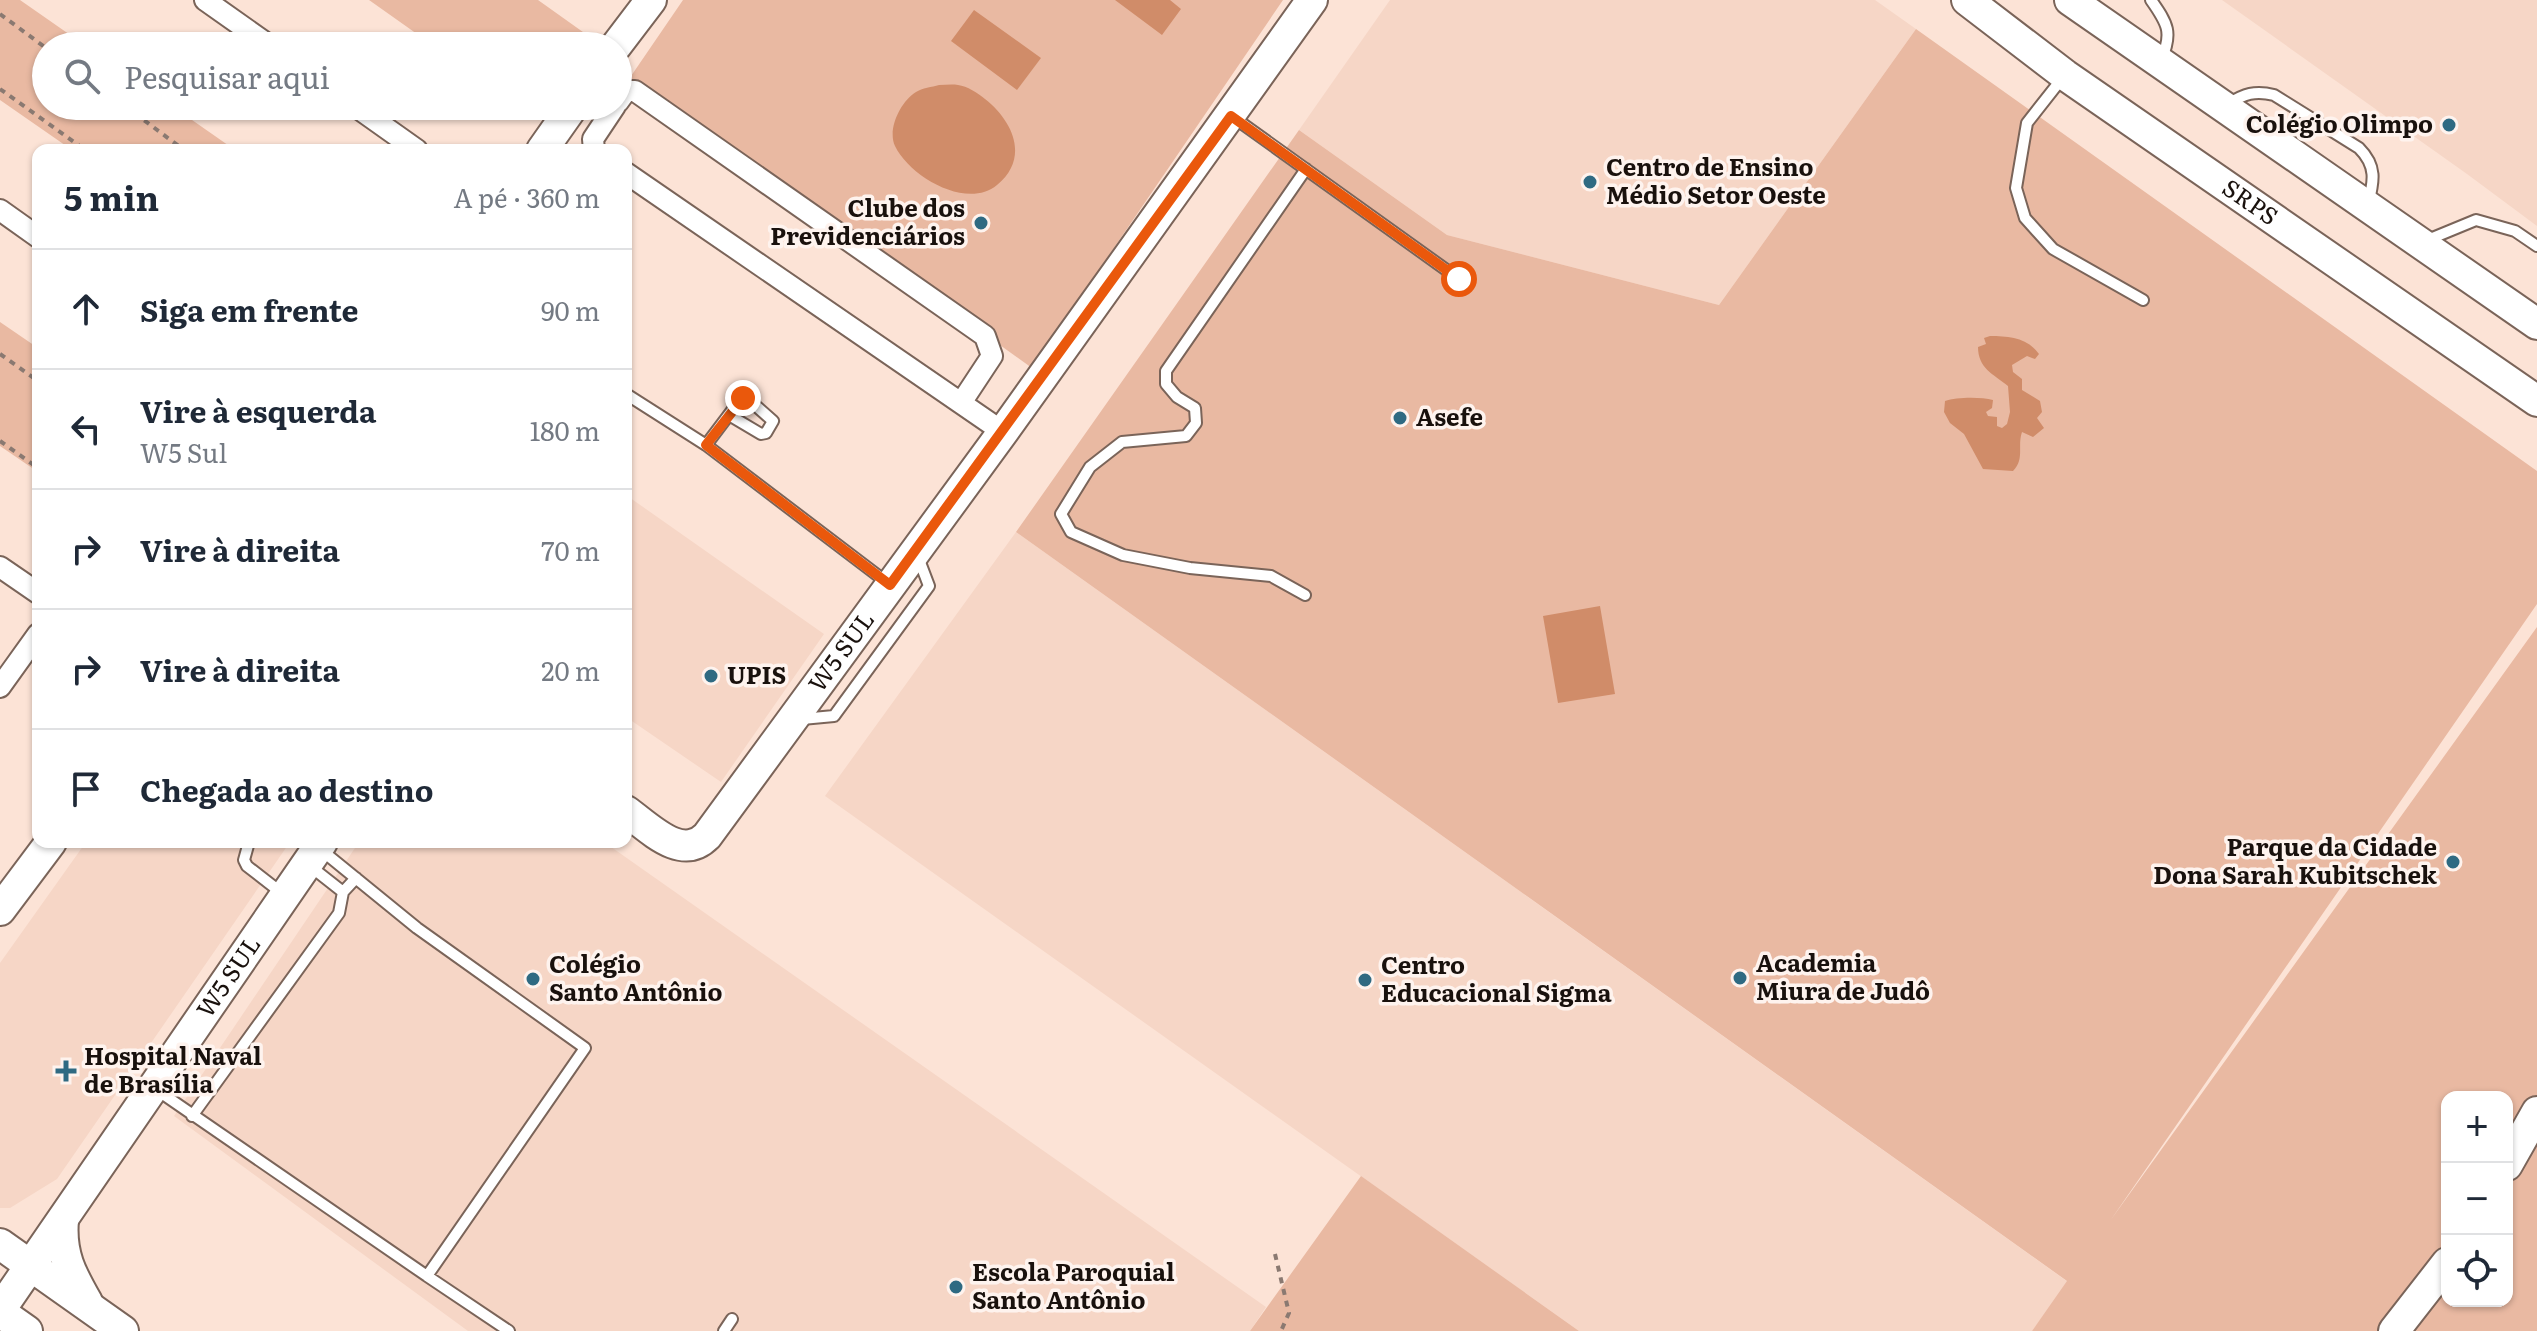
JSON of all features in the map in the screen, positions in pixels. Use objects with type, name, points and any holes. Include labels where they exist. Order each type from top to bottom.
[{"type":"main road","points":[[627,32],[651,0]]},
{"type":"main road","name":"W5 SUL","points":[[632,815],[679,848],[700,843],[1003,432],[1312,0]]},
{"type":"main road","points":[[2070,0],[2537,324]]},
{"type":"main road","name":"SRPS","points":[[1973,3],[2065,75],[2537,401]]},
{"type":"main road","points":[[546,144],[563,120]]},
{"type":"main road","points":[[0,910],[46,848]]},
{"type":"main road","name":"W5 SUL","points":[[0,1311],[316,851]]},
{"type":"main road","points":[[2508,1163],[2537,1112]]},
{"type":"main road","points":[[63,1220],[67,1266],[90,1308]]},
{"type":"main road","points":[[0,1244],[123,1331]]},
{"type":"main road","points":[[2394,1331],[2441,1271]]},
{"type":"main road","points":[[0,1311],[27,1331]]},
{"type":"street","points":[[205,0],[250,32]]},
{"type":"street","points":[[632,91],[985,336],[992,356],[961,403]]},
{"type":"street","points":[[375,120],[409,144]]},
{"type":"street","points":[[593,144],[593,139],[605,120]]},
{"type":"street","points":[[632,177],[1003,432]]},
{"type":"street","points":[[0,210],[32,233]]},
{"type":"street","points":[[0,567],[32,589]]},
{"type":"street","points":[[0,687],[32,642]]},
{"type":"lane","points":[[2151,0],[2168,29],[2168,44],[2160,62]]},
{"type":"lane","points":[[2065,75],[2027,123],[2016,188],[2025,218],[2053,249],[2143,300]]},
{"type":"lane","points":[[2224,107],[2242,95],[2259,91],[2274,95],[2359,148],[2369,158],[2373,169],[2374,181],[2368,206]]},
{"type":"lane","points":[[1231,116],[1459,279]]},
{"type":"lane","points":[[1305,595],[1271,576],[1190,568],[1123,555],[1071,532],[1061,514],[1090,467],[1122,442],[1161,441],[1186,436],[1196,423],[1195,408],[1177,397],[1166,384],[1166,371],[1306,169]]},
{"type":"lane","points":[[2420,242],[2476,220],[2515,231],[2537,246]]},
{"type":"lane","points":[[632,398],[706,445],[890,585]]},
{"type":"lane","points":[[706,445],[729,415]]},
{"type":"lane","points":[[792,720],[834,716],[929,586],[916,550]]},
{"type":"lane","points":[[246,848],[244,860],[247,866],[285,895]]},
{"type":"lane","points":[[316,851],[356,878],[417,928],[585,1048],[427,1276]]},
{"type":"lane","points":[[316,851],[343,892]]},
{"type":"lane","points":[[192,1116],[339,913],[343,892],[356,878]]},
{"type":"lane","points":[[154,1088],[509,1331]]},
{"type":"lane","points":[[724,1331],[732,1319]]},
{"type":"path","points":[[0,14],[32,38]]},
{"type":"path","points":[[0,89],[32,112]]},
{"type":"path","points":[[43,120],[77,144]]},
{"type":"path","points":[[144,120],[176,144]]},
{"type":"path","points":[[0,354],[32,377]]},
{"type":"path","points":[[0,441],[32,464]]},
{"type":"path","points":[[1275,1254],[1289,1313],[1281,1331]]},
{"type":"shaded area","points":[[0,0],[20,0],[66,32],[32,32],[32,120],[192,120],[226,144],[63,144],[0,100]]},
{"type":"shaded area","points":[[369,0],[538,0],[583,32],[414,32]]},
{"type":"shaded area","name":"Clube dos Previdenciários","points":[[683,0],[1283,0],[1032,368],[632,81],[632,75]]},
{"type":"shaded area","points":[[1115,0],[1170,0],[1181,9],[1162,35]]},
{"type":"shaded area","name":"Centro de Ensino Médio Setor Oeste","points":[[1390,0],[1875,0],[1916,29],[1719,305],[1447,235],[1299,130]]},
{"type":"shaded area","name":"Colégio Olimpo","points":[[2222,0],[2537,0],[2537,226],[2467,174]]},
{"type":"shaded area","points":[[974,10],[1041,58],[1017,90],[951,41]]},
{"type":"shaded area","points":[[1916,29],[2537,471],[2537,604],[2110,1221],[2537,627],[2537,1331],[2032,1331],[2067,1281],[1016,532],[1299,130],[1447,235],[1719,305]]},
{"type":"shaded area","points":[[939,85],[961,86],[976,92],[995,108],[1010,129],[1014,140],[1013,163],[997,185],[985,192],[955,192],[926,179],[902,158],[895,146],[894,124],[905,102],[918,91]]},
{"type":"shaded area","points":[[0,322],[32,344],[32,468],[0,446]]},
{"type":"shaded area","points":[[1984,338],[2018,339],[2039,354],[2035,359],[2027,356],[2012,365],[2013,372],[2022,379],[2022,390],[2040,401],[2042,412],[2037,418],[2044,428],[2033,437],[2022,432],[2019,462],[2013,471],[1983,469],[1964,434],[1950,423],[1944,412],[1945,401],[1988,399],[1993,400],[1992,408],[1986,412],[1988,416],[1997,417],[1997,426],[2002,428],[2007,424],[2010,412],[2008,386],[1987,370],[1979,354],[1978,347],[1986,344]]},
{"type":"shaded area","name":"UPIS","points":[[632,499],[824,634],[721,782],[632,721]]},
{"type":"shaded area","name":"Centro Educacional Sigma","points":[[1016,532],[2068,1282],[2032,1331],[1579,1331],[825,796]]},
{"type":"shaded area","points":[[1600,606],[1615,694],[1558,703],[1543,616]]},
{"type":"shaded area","name":"Hospital Naval de Brasília","points":[[82,848],[286,848],[57,1179],[10,1208],[0,1208],[0,963]]},
{"type":"shaded area","name":"Colégio Santo Antônio","points":[[355,848],[613,848],[1266,1307],[1250,1331],[468,1331],[174,1116]]},
{"type":"shaded area","points":[[1361,1176],[1579,1331],[1250,1331]]},
{"type":"place","name":"Colégio Olimpo","points":[[2449,125]]},
{"type":"place","name":"Centro de Ensino Médio Setor Oeste","points":[[1590,182]]},
{"type":"place","name":"Clube dos Previdenciários","points":[[981,223]]},
{"type":"place","name":"Asefe","points":[[1400,418]]},
{"type":"place","name":"UPIS","points":[[711,676]]},
{"type":"place","name":"Parque da Cidade Dona Sarah Kubitschek","points":[[2453,862]]},
{"type":"place","name":"Academia Miura de Judô","points":[[1740,978]]},
{"type":"place","name":"Colégio Santo Antônio","points":[[533,979]]},
{"type":"place","name":"Centro Educacional Sigma","points":[[1365,980]]},
{"type":"place","name":"Hospital Naval de Brasília","points":[[66,1071]]},
{"type":"place","name":"Escola Paroquial Santo Antônio","points":[[956,1287]]},
{"type":"route","points":[[743,398],[706,445],[890,585],[1231,116],[1459,279]]}]
